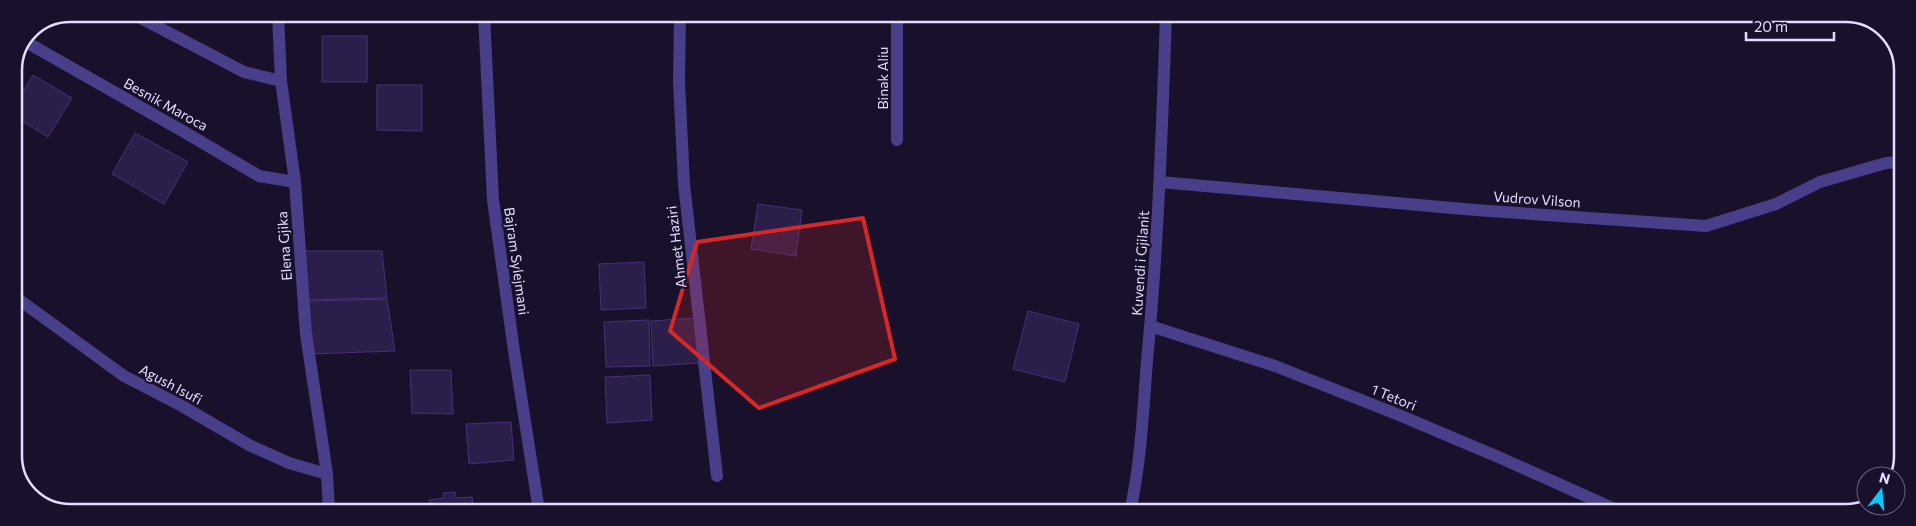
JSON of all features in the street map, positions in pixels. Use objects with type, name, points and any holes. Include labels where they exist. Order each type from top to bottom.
[{"type":"street","points":[[148,22],[244,72],[281,81]]},
{"type":"street","name":"Elena Gjika","points":[[278,22],[281,81],[295,182],[306,334],[327,474],[329,504]]},
{"type":"street","name":"Bajram Sylejmani","points":[[484,22],[493,200],[538,504]]},
{"type":"street","name":"Ahmet Haziri","points":[[680,22],[678,81],[684,184],[717,476]]},
{"type":"street","name":"Binak Aliu","points":[[897,22],[897,140]]},
{"type":"street","name":"Kuvendi i Gjilanit","points":[[1132,504],[1136,484],[1150,326],[1160,182],[1166,22]]},
{"type":"street","name":"Besnik Maroca","points":[[31,45],[259,176],[295,182]]},
{"type":"street","name":"Vudrov Vilson","points":[[1160,182],[1474,210],[1706,226],[1776,204],[1820,182],[1893,163]]},
{"type":"street","name":"Agush Isufi","points":[[23,302],[124,376],[182,406],[249,446],[289,463],[327,474]]},
{"type":"street","name":"1 Tetori","points":[[1150,326],[1275,366],[1399,415],[1603,504]]},
{"type":"highlighted area","points":[[863,218],[895,359],[759,408],[670,331],[697,242]]},
{"type":"building","points":[[322,36],[367,36],[367,82],[322,82]]},
{"type":"building","points":[[33,75],[72,98],[48,137],[22,121],[22,93]]},
{"type":"building","points":[[377,85],[422,85],[422,131],[377,130]]},
{"type":"building","points":[[135,133],[188,162],[164,204],[112,174]]},
{"type":"building","points":[[758,204],[802,210],[796,256],[751,249]]},
{"type":"building","points":[[303,251],[382,251],[387,298],[307,300]]},
{"type":"building","points":[[644,262],[646,308],[601,310],[599,264]]},
{"type":"building","points":[[387,299],[395,351],[310,354],[307,301]]},
{"type":"building","points":[[1028,311],[1079,324],[1065,382],[1013,369]]},
{"type":"building","points":[[696,318],[699,363],[653,366],[651,321]]},
{"type":"building","points":[[649,320],[650,366],[606,367],[604,322]]},
{"type":"building","points":[[410,370],[451,370],[453,414],[412,413]]},
{"type":"building","points":[[650,375],[652,420],[607,423],[605,377]]},
{"type":"building","points":[[511,422],[514,460],[469,464],[466,424]]},
{"type":"building","points":[[455,492],[456,498],[472,497],[473,504],[429,504],[429,500],[444,498],[443,493]]}]
